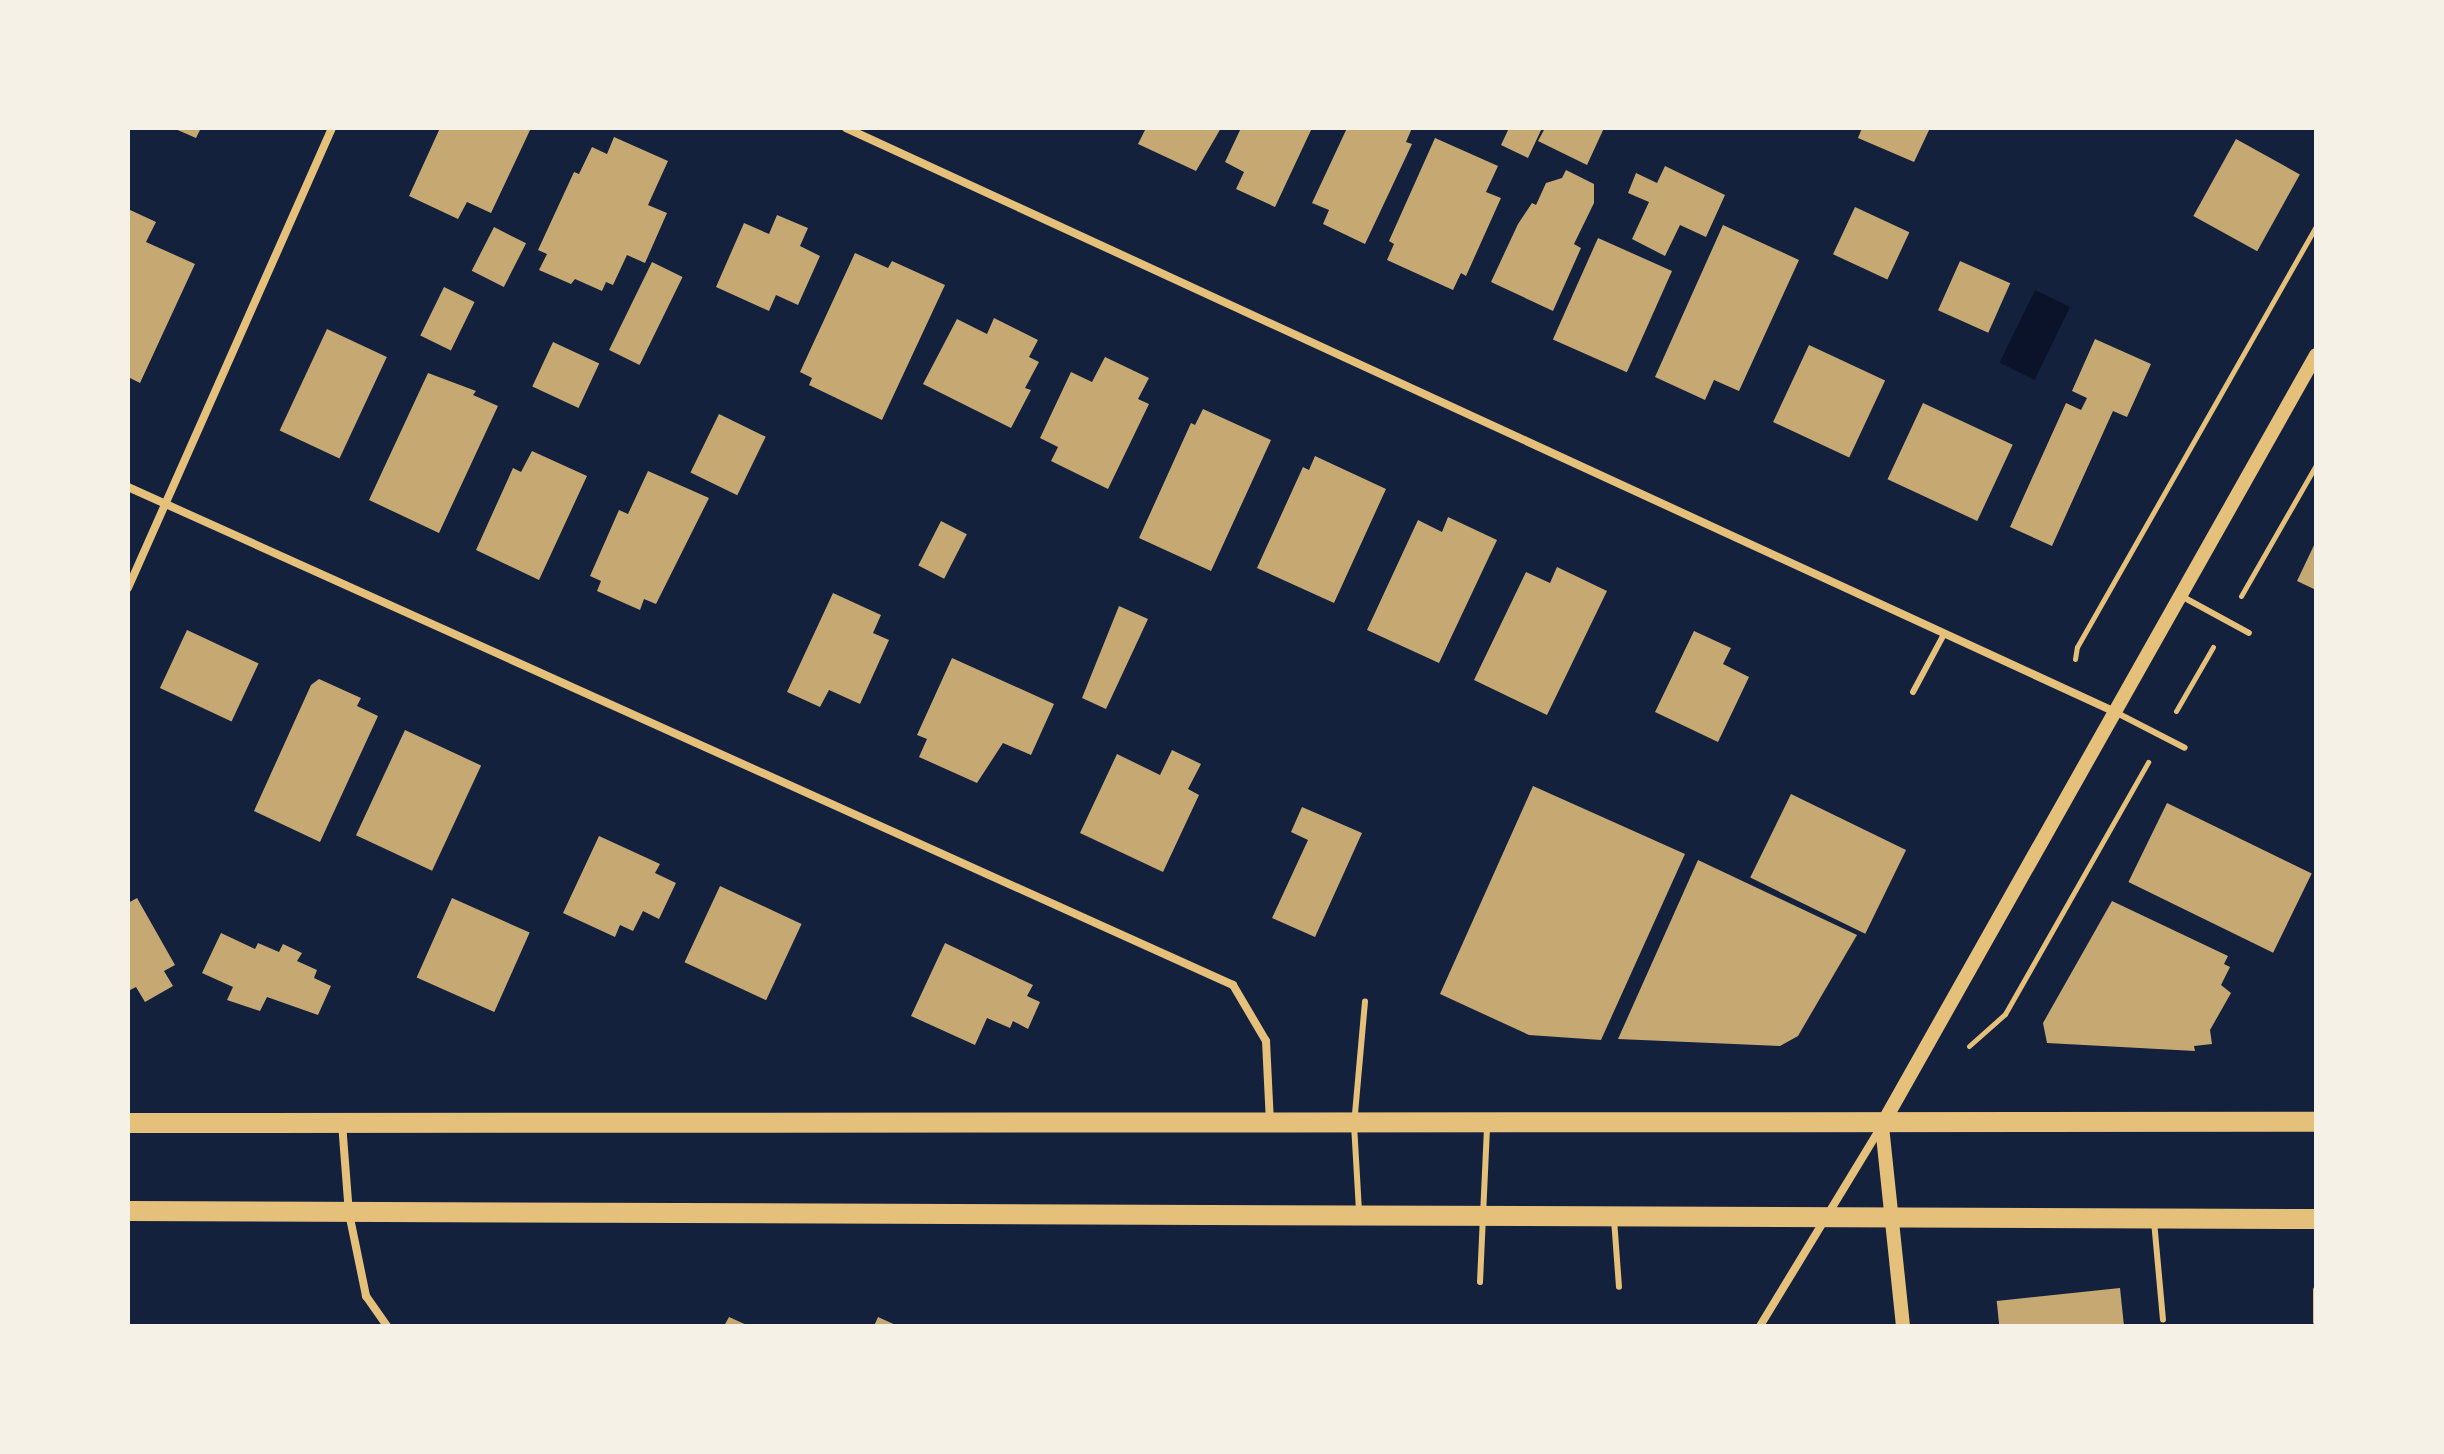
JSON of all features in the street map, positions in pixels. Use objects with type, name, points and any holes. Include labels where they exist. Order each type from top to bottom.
[{"type":"main road","points":[[128,1123],[1882,1125],[2316,1122]]},
{"type":"main road","points":[[128,1211],[2316,1219]]},
{"type":"street","points":[[128,588],[332,128]]},
{"type":"street","points":[[846,128],[1943,636],[2113,711]]},
{"type":"street","points":[[1760,1326],[1882,1125],[2316,355]]},
{"type":"street","points":[[128,487],[1233,985],[1266,1041],[1271,1125]]},
{"type":"street","points":[[342,1122],[349,1213],[366,1296],[387,1326]]},
{"type":"street","points":[[1882,1125],[1888,1216],[1903,1326]]},
{"type":"lane","points":[[2180,595],[2249,633]]},
{"type":"lane","points":[[1913,692],[1943,636]]},
{"type":"lane","points":[[2113,711],[2185,748]]},
{"type":"lane","points":[[1359,1215],[1354,1125],[1365,1001]]},
{"type":"lane","points":[[1480,1282],[1487,1123]]},
{"type":"lane","points":[[1613,1215],[1619,1287]]},
{"type":"lane","points":[[2154,1218],[2163,1320]]},
{"type":"lane","points":[[2316,1290],[2316,1322]]},
{"type":"path","points":[[2070,692],[2077,647],[2316,227]]},
{"type":"path","points":[[1966,1048],[2005,1014],[2316,465]]},
{"type":"water","points":[[2035,290],[2070,307],[2035,380],[1999,363]]},
{"type":"building","points":[[173,128],[201,128],[196,138]]},
{"type":"building","points":[[440,128],[531,128],[491,213],[467,202],[458,219],[409,196]]},
{"type":"building","points":[[1146,128],[1221,128],[1196,171],[1138,144]]},
{"type":"building","points":[[1241,128],[1312,128],[1275,207],[1236,189],[1244,172],[1225,162]]},
{"type":"building","points":[[1347,128],[1412,128],[1406,142],[1412,144],[1365,244],[1323,224],[1329,210],[1312,203]]},
{"type":"building","points":[[1509,128],[1542,128],[1528,158],[1501,145]]},
{"type":"building","points":[[1545,128],[1604,128],[1587,165],[1538,141]]},
{"type":"building","points":[[1862,128],[1930,128],[1914,162],[1858,138]]},
{"type":"building","points":[[614,137],[668,161],[648,205],[667,213],[645,263],[627,255],[613,285],[606,282],[602,291],[575,279],[571,284],[539,270],[547,254],[538,250],[574,172],[579,174],[592,147],[607,154]]},
{"type":"building","points":[[1435,138],[1498,166],[1486,192],[1501,198],[1466,276],[1461,273],[1453,290],[1387,260],[1394,244],[1389,241]]},
{"type":"building","points":[[2236,139],[2300,174],[2257,251],[2193,216]]},
{"type":"building","points":[[1665,166],[1725,195],[1706,237],[1680,225],[1665,256],[1632,239],[1649,202],[1628,193],[1636,173],[1657,183]]},
{"type":"building","points":[[1566,170],[1594,184],[1594,203],[1574,244],[1581,248],[1553,311],[1491,282],[1518,224],[1532,203],[1536,205],[1546,183],[1562,178]]},
{"type":"building","points":[[1855,207],[1909,232],[1887,279],[1833,254]]},
{"type":"building","points":[[128,209],[156,222],[146,242],[195,264],[140,383],[128,377]]},
{"type":"building","points":[[777,215],[808,228],[800,246],[820,256],[798,305],[776,295],[769,311],[716,287],[744,223],[769,234]]},
{"type":"building","points":[[1723,225],[1799,260],[1739,391],[1714,380],[1705,400],[1655,377]]},
{"type":"building","points":[[494,227],[526,243],[504,287],[472,271]]},
{"type":"building","points":[[1598,238],[1672,271],[1627,372],[1553,339]]},
{"type":"building","points":[[855,253],[888,268],[892,261],[945,285],[882,420],[809,385],[812,378],[800,372]]},
{"type":"building","points":[[1960,261],[2010,283],[1988,333],[1938,310]]},
{"type":"building","points":[[652,262],[683,277],[640,365],[609,350]]},
{"type":"building","points":[[444,287],[475,302],[451,350],[420,336]]},
{"type":"building","points":[[994,318],[1038,340],[1029,357],[1039,362],[1025,388],[1031,390],[1011,428],[923,384],[957,319],[987,334]]},
{"type":"building","points":[[327,329],[387,357],[339,458],[280,431]]},
{"type":"building","points":[[2095,339],[2151,364],[2127,417],[2113,411],[2052,546],[2010,527],[2066,403],[2081,410],[2087,398],[2072,391]]},
{"type":"building","points":[[553,342],[599,364],[579,408],[532,386]]},
{"type":"building","points":[[1809,345],[1885,380],[1849,458],[1773,422]]},
{"type":"building","points":[[1105,357],[1149,378],[1138,399],[1149,404],[1108,489],[1051,461],[1058,447],[1040,438],[1071,372],[1092,382]]},
{"type":"building","points":[[428,373],[476,391],[473,395],[498,406],[439,533],[369,500]]},
{"type":"building","points":[[1923,403],[2013,445],[1977,521],[1888,479]]},
{"type":"building","points":[[1203,409],[1271,440],[1211,571],[1139,538],[1191,423],[1195,425]]},
{"type":"building","points":[[719,414],[766,437],[737,495],[691,472]]},
{"type":"building","points":[[532,451],[587,476],[539,580],[476,550],[513,468],[521,472]]},
{"type":"building","points":[[1315,456],[1386,489],[1334,603],[1257,568],[1303,467],[1309,470]]},
{"type":"building","points":[[648,471],[709,498],[656,604],[644,599],[640,610],[597,591],[601,581],[590,576],[619,510],[628,514]]},
{"type":"building","points":[[1448,517],[1497,540],[1439,663],[1367,630],[1418,520],[1442,532]]},
{"type":"building","points":[[941,521],[967,534],[944,579],[918,566]]},
{"type":"building","points":[[2316,541],[2316,590],[2297,581]]},
{"type":"building","points":[[1557,567],[1607,591],[1547,715],[1474,680],[1526,572],[1550,583]]},
{"type":"building","points":[[833,593],[881,615],[873,633],[889,640],[860,704],[829,690],[820,707],[787,692]]},
{"type":"building","points":[[1119,606],[1148,619],[1106,709],[1082,698]]},
{"type":"building","points":[[187,630],[259,663],[232,721],[160,688]]},
{"type":"building","points":[[1694,631],[1731,648],[1723,664],[1749,677],[1718,742],[1655,712]]},
{"type":"building","points":[[952,658],[1054,704],[1031,755],[1003,743],[977,783],[919,757],[927,739],[917,735]]},
{"type":"building","points":[[319,679],[361,698],[357,706],[378,716],[320,842],[254,811],[311,685]]},
{"type":"building","points":[[405,730],[481,765],[432,871],[356,835]]},
{"type":"building","points":[[1172,750],[1201,764],[1188,789],[1199,795],[1163,872],[1080,833],[1117,754],[1160,775]]},
{"type":"building","points":[[1533,786],[1685,854],[1601,1040],[1529,1035],[1440,994]]},
{"type":"building","points":[[1791,794],[1906,850],[1865,934],[1750,878]]},
{"type":"building","points":[[2167,803],[2312,874],[2273,953],[2128,882]]},
{"type":"building","points":[[1302,807],[1362,833],[1315,937],[1272,918],[1308,840],[1291,832]]},
{"type":"building","points":[[599,836],[660,864],[655,873],[676,883],[659,919],[643,911],[633,931],[620,925],[615,937],[563,913]]},
{"type":"building","points":[[1698,860],[1857,935],[1798,1036],[1780,1046],[1618,1039]]},
{"type":"building","points":[[720,886],[802,924],[766,1000],[685,962]]},
{"type":"building","points":[[137,898],[175,965],[164,971],[173,986],[145,1002],[136,987],[128,991],[128,903]]},
{"type":"building","points":[[452,898],[530,933],[494,1012],[417,977]]},
{"type":"building","points":[[2112,901],[2228,956],[2224,964],[2230,967],[2221,985],[2231,993],[2210,1030],[2212,1044],[2194,1046],[2195,1051],[2047,1043],[2043,1023]]},
{"type":"building","points":[[221,933],[255,949],[258,943],[279,952],[283,944],[302,953],[297,961],[317,970],[314,978],[331,986],[318,1015],[267,997],[260,1011],[227,1000],[233,987],[202,973]]},
{"type":"building","points":[[945,943],[1033,985],[1027,996],[1040,1002],[1028,1029],[1013,1021],[1010,1028],[987,1018],[975,1045],[911,1016]]},
{"type":"building","points":[[2120,1288],[2124,1326],[1999,1326],[1997,1301]]},
{"type":"building","points":[[729,1317],[749,1326],[724,1326]]},
{"type":"building","points":[[878,1317],[898,1326],[874,1326]]}]
